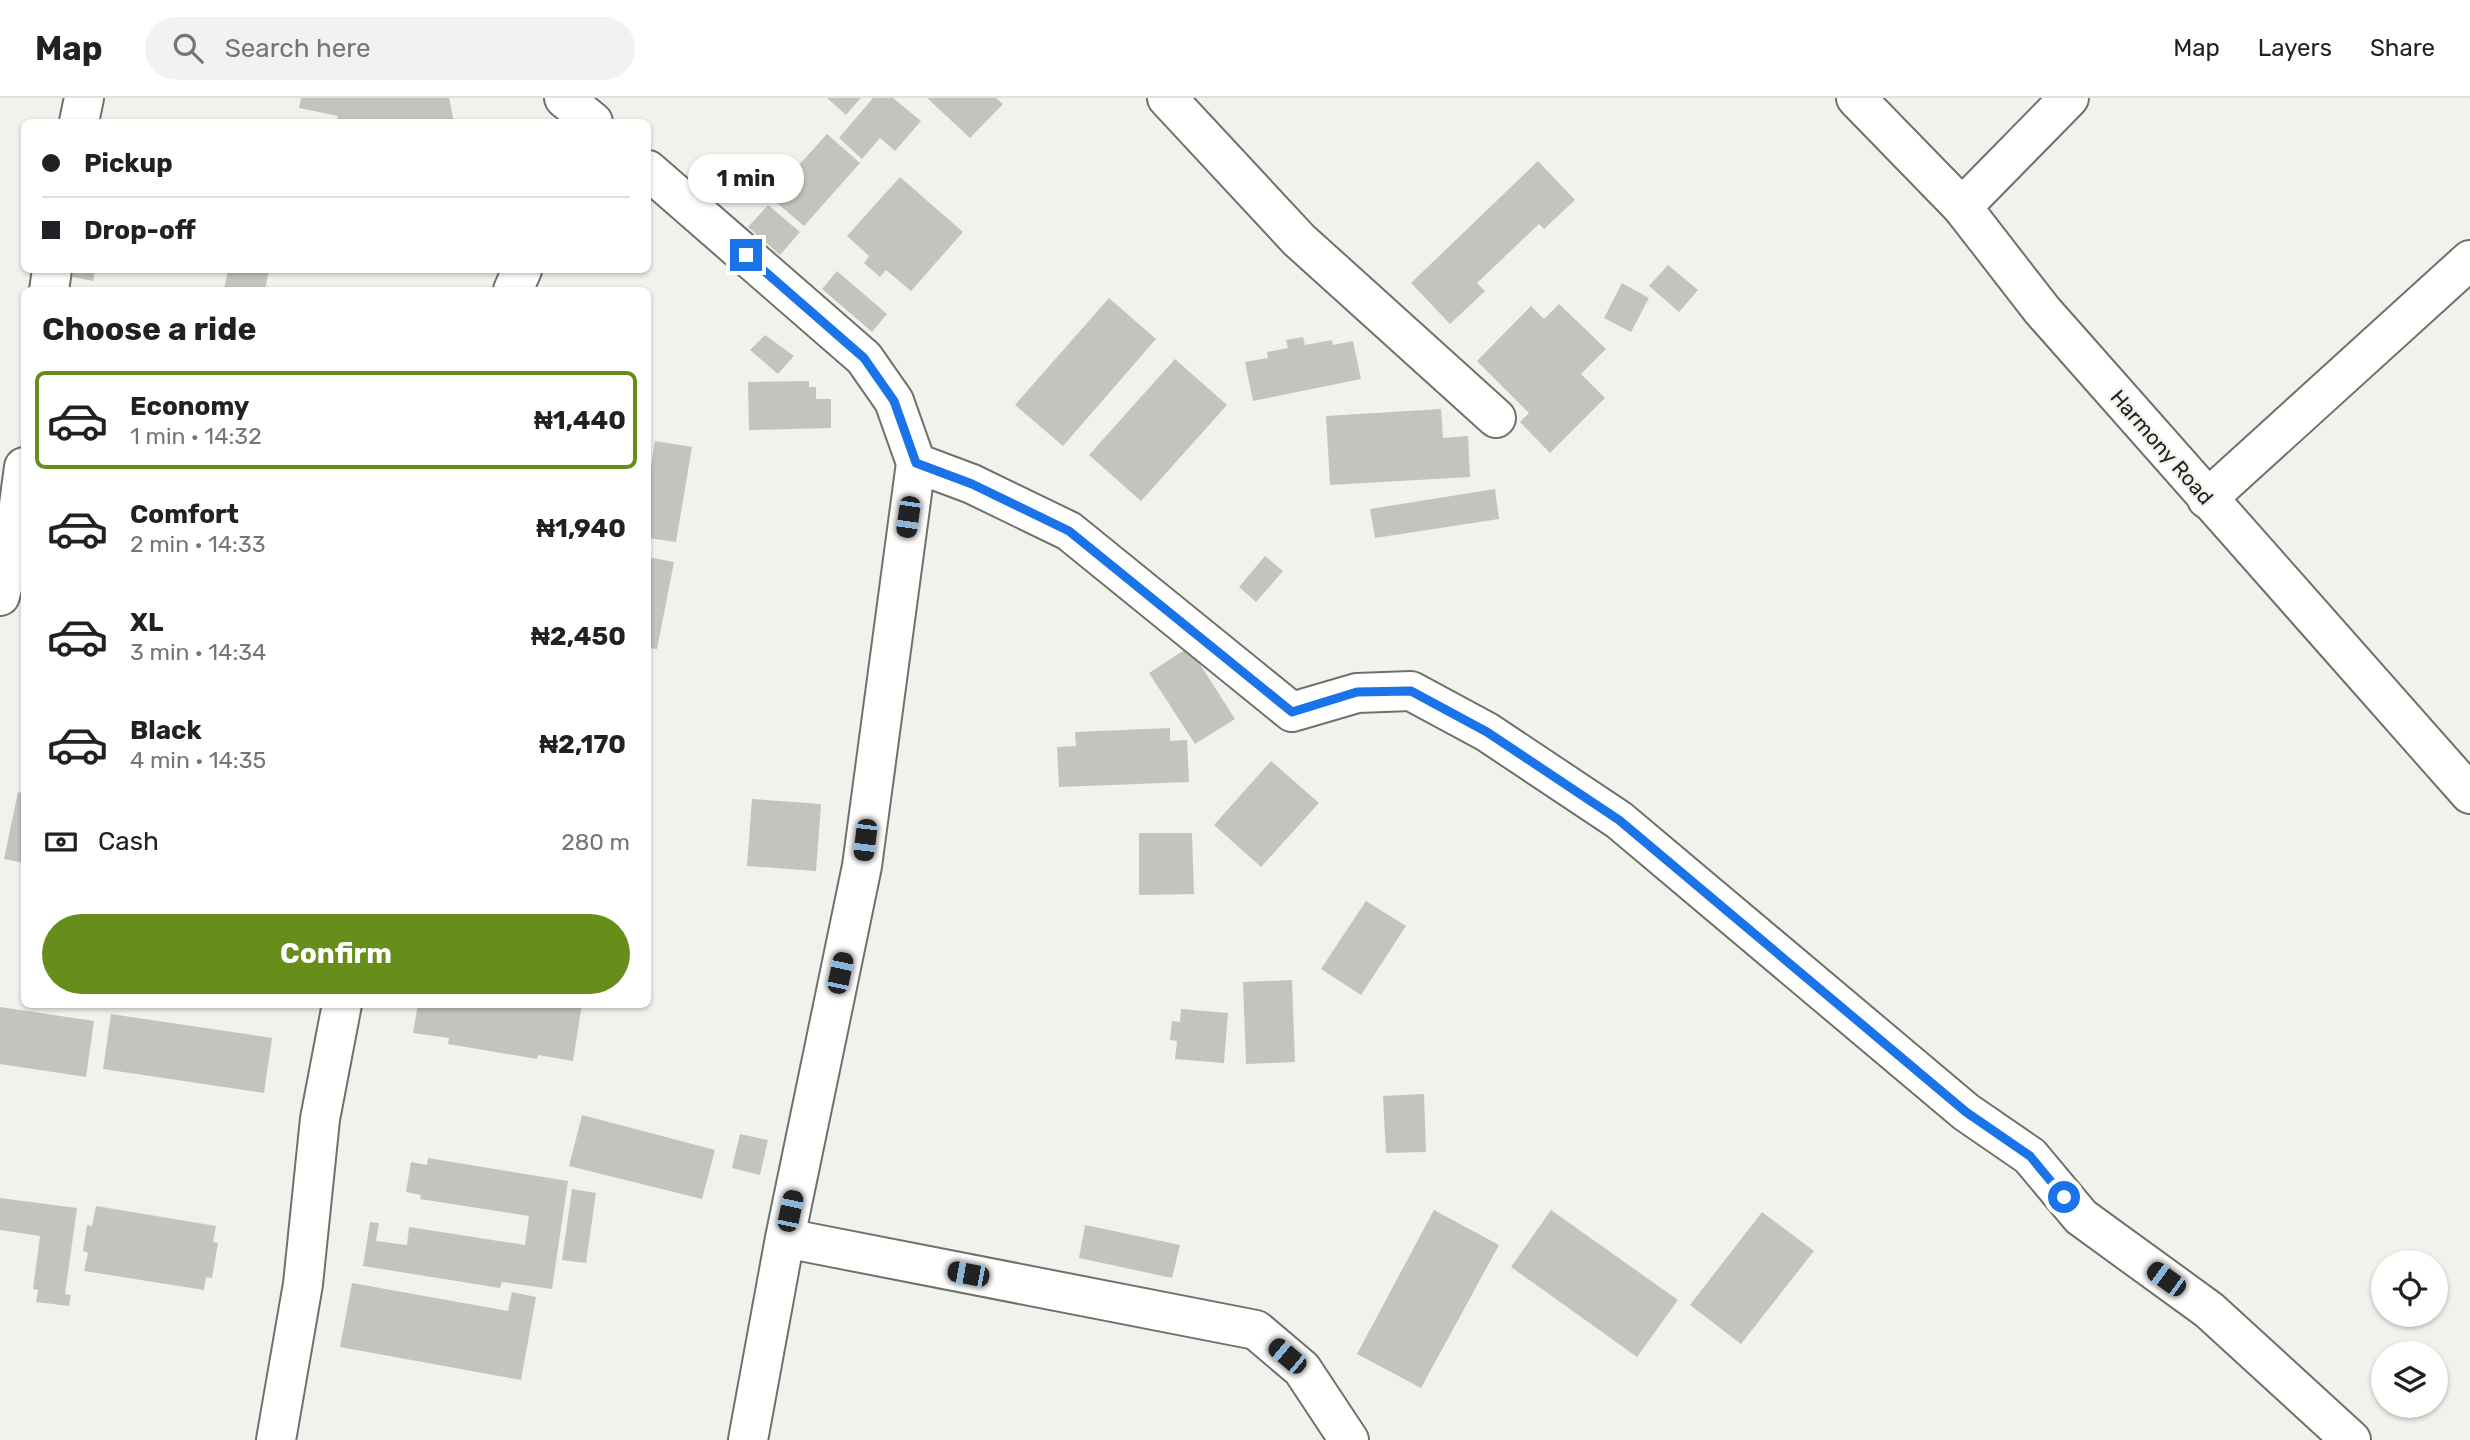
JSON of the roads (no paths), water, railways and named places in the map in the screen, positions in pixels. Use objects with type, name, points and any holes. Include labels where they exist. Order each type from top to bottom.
[{"type":"street","points":[[80,119],[84,98]]},
{"type":"street","points":[[1167,98],[1299,240],[1496,418]]},
{"type":"street","name":"Harmony Road","points":[[1856,98],[1962,207],[2042,310],[2470,793]]},
{"type":"street","points":[[1962,207],[2070,98]]},
{"type":"street","points":[[651,173],[864,358],[894,401],[916,463],[862,866],[785,1238],[748,1440]]},
{"type":"street","points":[[2207,499],[2470,261]]},
{"type":"street","points":[[916,463],[972,484],[1069,531],[1292,712],[1357,692],[1411,691],[1487,732],[1619,820],[1966,1112],[2030,1156],[2081,1217],[2209,1310],[2351,1440]]},
{"type":"street","points":[[0,596],[14,542],[21,490]]},
{"type":"street","points":[[276,1440],[303,1284],[320,1119],[341,1008]]},
{"type":"street","points":[[785,1238],[1256,1330],[1302,1369],[1349,1440]]}]
